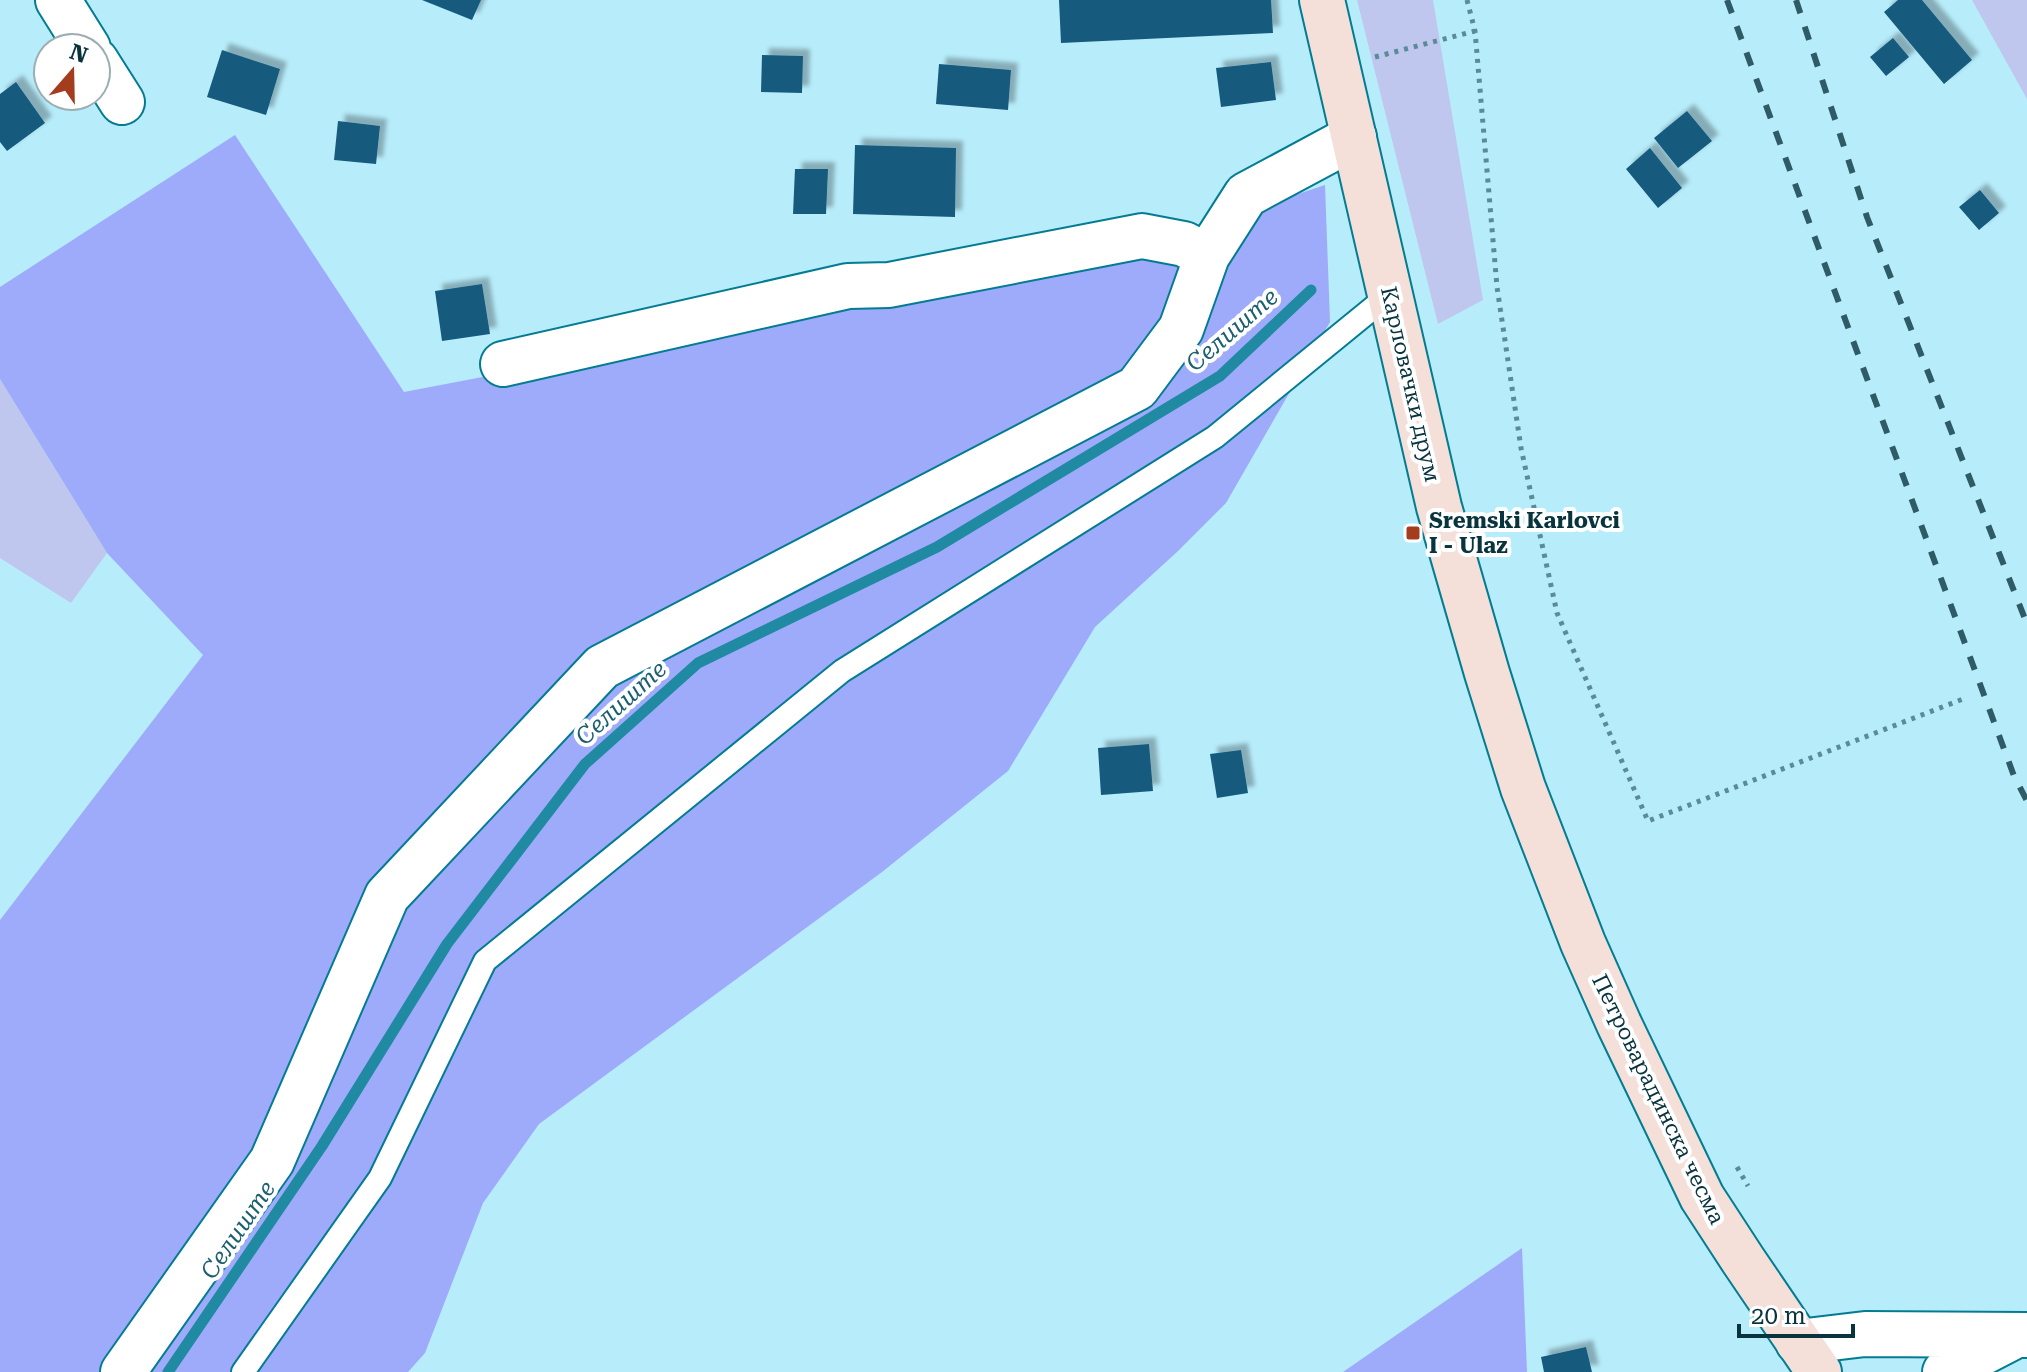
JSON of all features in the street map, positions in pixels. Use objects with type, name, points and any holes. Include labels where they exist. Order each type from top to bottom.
[{"type":"main road","name":"Карловачки друм","points":[[1322,0],[1439,507],[1523,788],[1583,943]]},
{"type":"main road","name":"Петроварадинска чесма","points":[[1583,943],[1702,1197],[1809,1357]]},
{"type":"street","points":[[58,0],[78,32]]},
{"type":"street","points":[[112,86],[122,102]]},
{"type":"street","points":[[123,1372],[272,1161],[387,896],[602,667],[1137,388],[1181,329],[1207,256],[1246,195],[1354,137]]},
{"type":"street","points":[[503,364],[848,286],[889,285],[1142,236],[1184,244],[1207,256]]},
{"type":"street","points":[[1809,1357],[1865,1334],[2022,1334]]},
{"type":"street","points":[[1945,1372],[2022,1334]]},
{"type":"lane","points":[[243,1372],[380,1178],[485,961],[842,671],[1215,437],[1390,294]]},
{"type":"path","points":[[1467,0],[1475,31],[1497,287],[1524,463],[1557,613],[1648,821],[1963,699]]},
{"type":"path","points":[[1338,67],[1475,31]]},
{"type":"path","points":[[1731,1157],[1754,1197]]},
{"type":"shaded area","points":[[1357,0],[1433,0],[1483,300],[1438,324]]},
{"type":"shaded area","points":[[1972,0],[2027,0],[2027,99]]},
{"type":"shaded area","points":[[235,135],[404,392],[1022,274],[1185,232],[1325,185],[1330,322],[1226,503],[1095,627],[1008,771],[882,872],[539,1124],[483,1203],[425,1353],[408,1372],[0,1372],[0,920],[203,655],[107,553],[0,379],[0,287]]},
{"type":"shaded area","points":[[0,379],[107,553],[71,603],[0,558]]},
{"type":"shaded area","points":[[1522,1248],[1527,1372],[1343,1372]]},
{"type":"building","points":[[422,0],[481,0],[472,20]]},
{"type":"building","points":[[1059,0],[1271,0],[1273,33],[1061,43]]},
{"type":"building","points":[[1898,0],[1922,0],[1972,60],[1944,84],[1884,12]]},
{"type":"building","points":[[1893,38],[1909,57],[1886,76],[1870,57]]},
{"type":"building","points":[[222,50],[280,69],[266,115],[207,97]]},
{"type":"building","points":[[762,55],[803,56],[802,93],[761,92]]},
{"type":"building","points":[[1271,62],[1276,100],[1221,107],[1216,68]]},
{"type":"building","points":[[939,64],[1011,70],[1008,110],[936,104]]},
{"type":"building","points":[[16,82],[32,105],[32,112],[37,112],[45,123],[7,151],[0,142],[0,94]]},
{"type":"building","points":[[1687,111],[1712,141],[1678,168],[1654,138]]},
{"type":"building","points":[[338,121],[380,126],[376,164],[334,160]]},
{"type":"building","points":[[855,145],[956,148],[955,217],[853,214]]},
{"type":"building","points":[[1650,148],[1682,188],[1658,208],[1626,169]]},
{"type":"building","points":[[795,169],[828,169],[826,214],[793,214]]},
{"type":"building","points":[[1980,190],[1999,213],[1979,230],[1959,207]]},
{"type":"building","points":[[482,284],[490,334],[442,341],[435,291]]},
{"type":"building","points":[[1149,744],[1153,791],[1101,795],[1098,748]]},
{"type":"building","points":[[1241,750],[1248,793],[1217,798],[1210,754]]},
{"type":"building","points":[[1586,1347],[1592,1372],[1544,1372],[1541,1357]]},
{"type":"waterway","name":"Селиште","points":[[168,1372],[322,1146],[447,944],[585,764],[698,663],[937,547],[1220,376],[1311,290]]},
{"type":"railway","points":[[1727,0],[2014,776],[2027,801]]},
{"type":"railway","points":[[1796,0],[1867,217],[2027,624]]},
{"type":"place","name":"Sremski Karlovci I - Ulaz","points":[[1413,533]]}]
